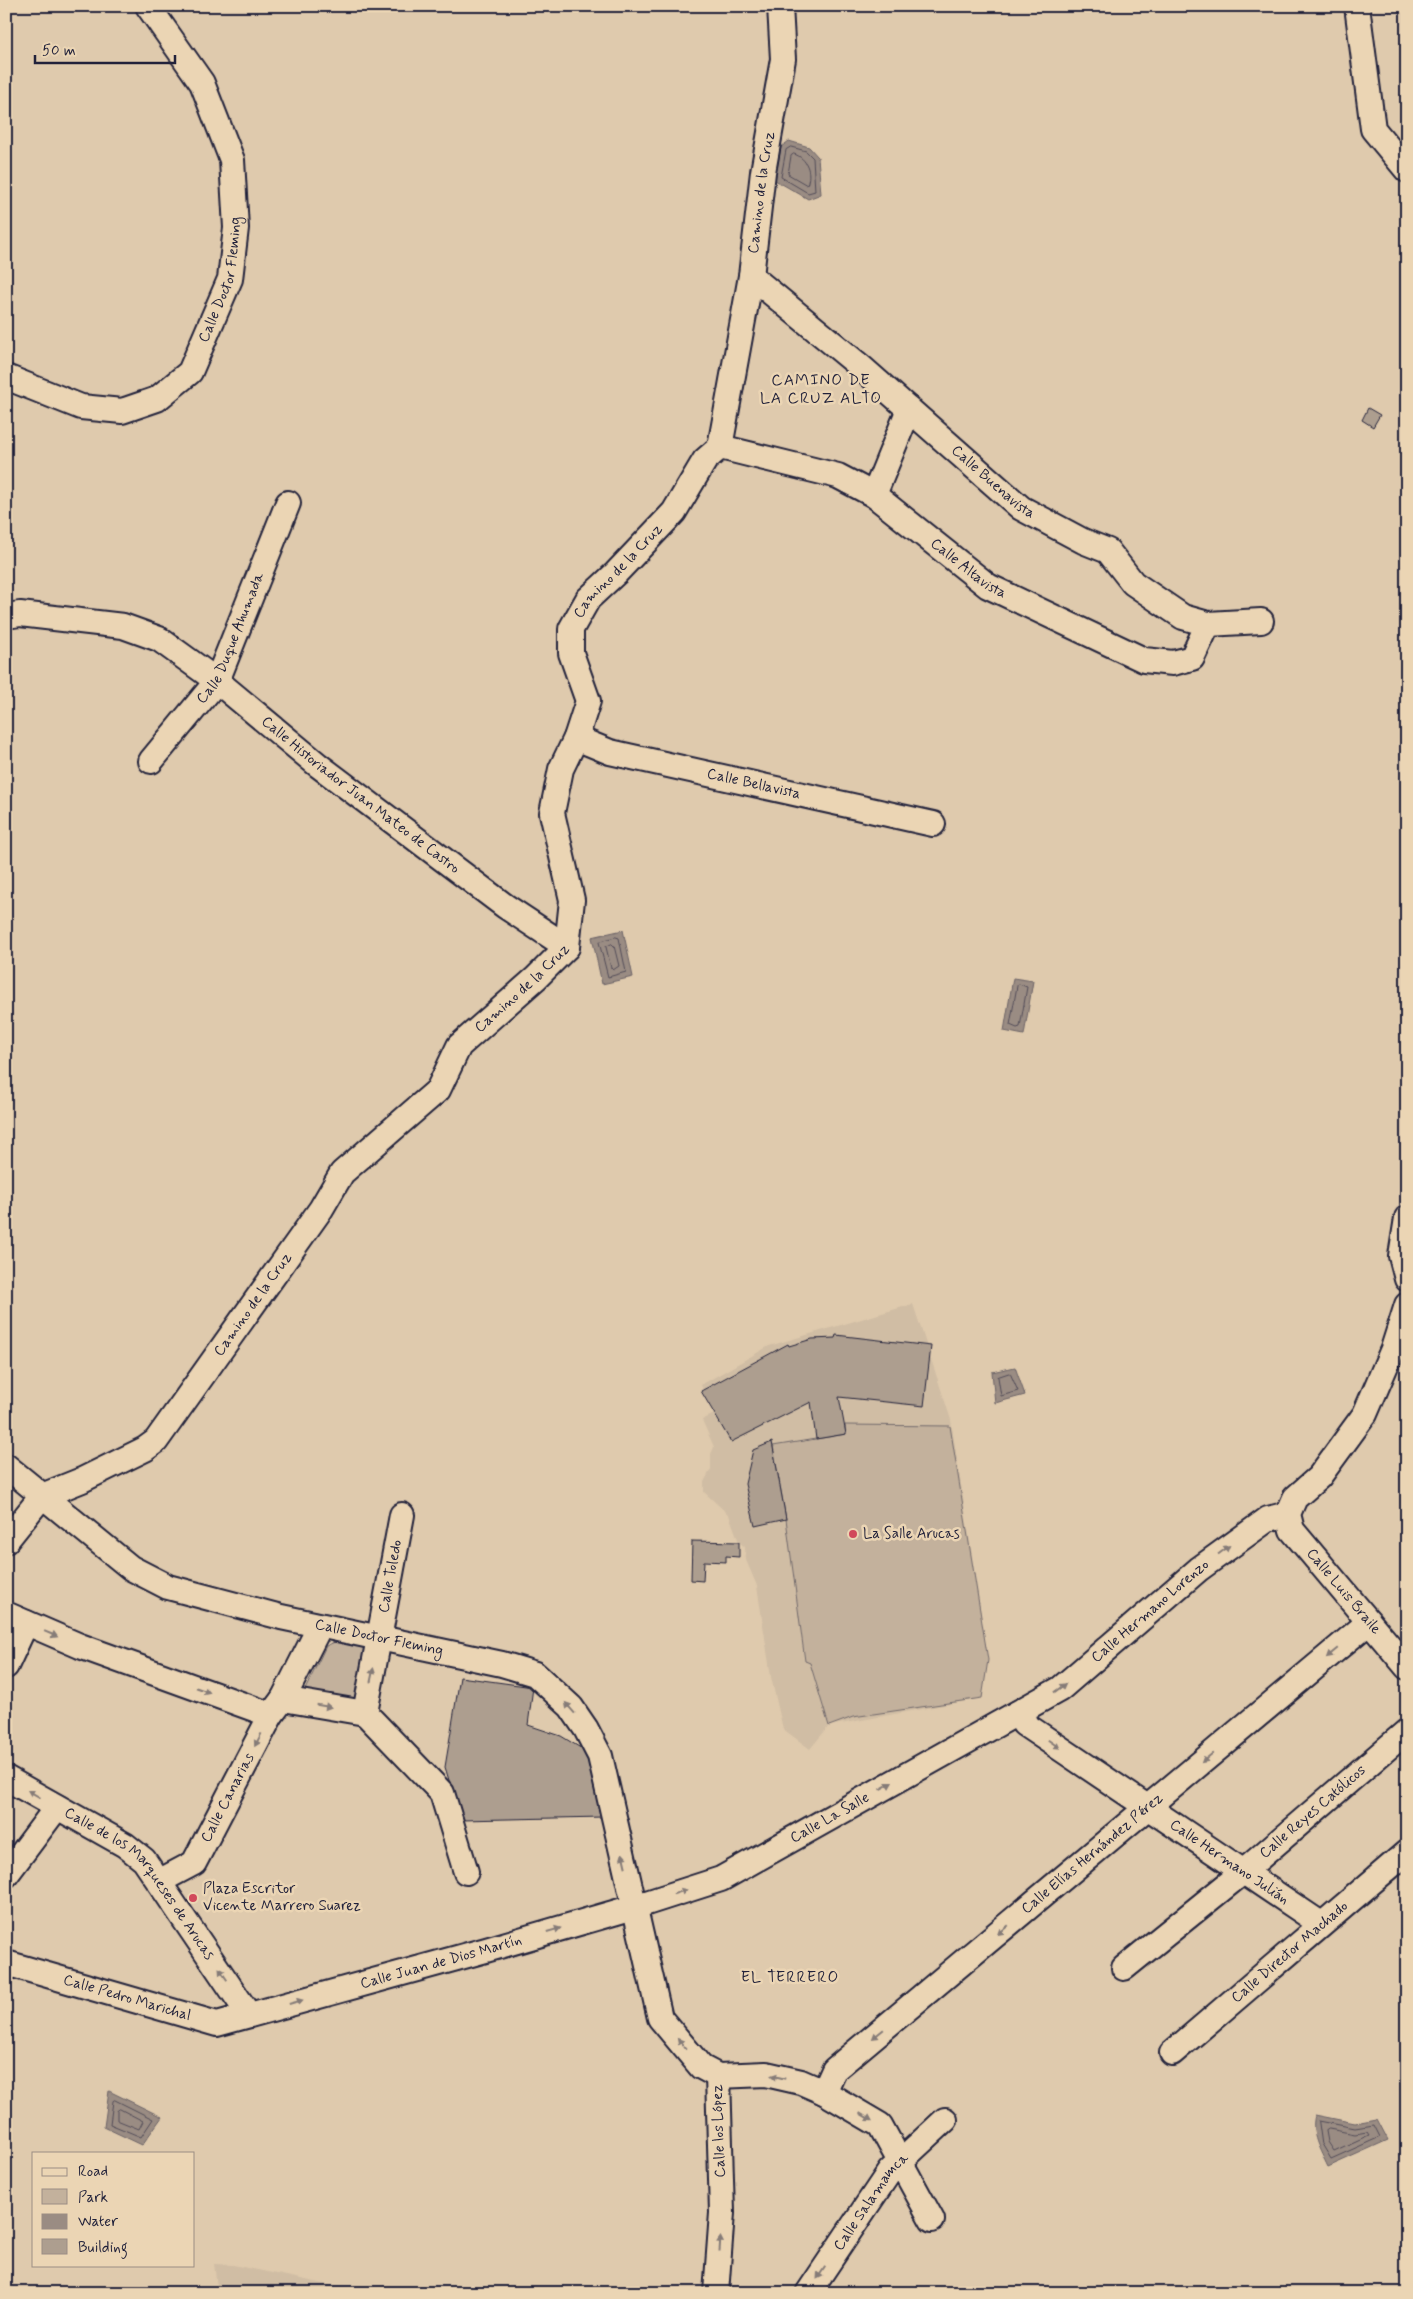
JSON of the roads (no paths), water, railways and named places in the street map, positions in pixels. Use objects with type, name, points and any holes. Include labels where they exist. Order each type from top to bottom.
[{"type":"street","name":"Calle Doctor Fleming","points":[[6,377],[81,407],[122,411],[157,399],[190,372],[230,279],[236,228],[232,160],[202,83],[148,6]]},
{"type":"street","name":"Camino de la Cruz","points":[[42,1496],[82,1480],[145,1449],[156,1441],[321,1209],[342,1173],[438,1090],[458,1046],[536,978],[567,947],[572,900],[552,813],[561,769],[576,738],[588,701],[571,653],[571,629],[588,598],[616,573],[674,512],[705,460],[720,447],[751,276],[763,172],[783,59],[780,6]]},
{"type":"street","points":[[1358,6],[1373,129],[1407,170]]},
{"type":"street","name":"Calle Buenavista","points":[[751,276],[909,409],[1022,508],[1083,541],[1108,551],[1133,583],[1183,617],[1208,624],[1262,621]]},
{"type":"street","points":[[874,495],[909,409]]},
{"type":"street","name":"Calle Altavista","points":[[720,447],[838,476],[874,495],[988,586],[1144,660],[1173,662],[1192,658],[1208,624]]},
{"type":"street","name":"Calle Duque Ahumada","points":[[151,761],[217,681],[288,503]]},
{"type":"street","name":"Calle Historiador Juan Mateo de Castro","points":[[6,616],[20,614],[123,626],[159,639],[217,681],[318,765],[505,906],[567,947]]},
{"type":"street","name":"Calle Bellavista","points":[[576,738],[610,752],[933,824]]},
{"type":"street","points":[[1407,1218],[1402,1256],[1407,1279]]},
{"type":"street","points":[[1288,1514],[1295,1498],[1319,1478],[1365,1414],[1400,1346],[1407,1305]]},
{"type":"street","name":"Calle Doctor Fleming","points":[[6,1466],[131,1568],[168,1586],[320,1626],[502,1664],[535,1674],[571,1708],[586,1729],[600,1756],[634,1907]]},
{"type":"street","points":[[6,1540],[42,1496]]},
{"type":"street","name":"Calle Luis Braile","points":[[1288,1514],[1292,1530],[1407,1667]]},
{"type":"street","name":"Calle Hermano Lorenzo","points":[[1018,1713],[1060,1689],[1199,1570],[1252,1529],[1268,1519],[1288,1514]]},
{"type":"street","name":"Calle Toledo","points":[[365,1713],[402,1515]]},
{"type":"street","points":[[6,1666],[16,1619],[80,1646],[277,1707],[365,1713],[442,1793],[466,1872]]},
{"type":"street","name":"Calle Elías Hernández Pérez","points":[[824,2092],[834,2070],[1369,1622]]},
{"type":"street","name":"Calle Canarias","points":[[160,1881],[194,1862],[320,1626]]},
{"type":"street","name":"Calle Hermano Julián","points":[[1018,1713],[1024,1724],[1321,1924]]},
{"type":"street","name":"Calle La Salle","points":[[634,1907],[721,1879],[1018,1713]]},
{"type":"street","name":"Calle Reyes Católicos","points":[[1124,1968],[1243,1872],[1407,1730]]},
{"type":"street","name":"Calle de los Marqueses de Arucas","points":[[6,1778],[125,1844],[144,1860],[160,1881],[249,2016]]},
{"type":"street","points":[[6,1875],[57,1807]]},
{"type":"street","name":"Calle Director Machado","points":[[1172,2053],[1407,1852]]},
{"type":"street","name":"Calle Juan de Dios Martín","points":[[249,2016],[634,1907]]},
{"type":"street","name":"Calle los López","points":[[634,1907],[660,2018],[701,2067],[718,2076],[722,2213],[716,2293]]},
{"type":"street","name":"Calle Pedro Marichal","points":[[6,1963],[217,2024],[249,2016]]},
{"type":"street","points":[[718,2076],[766,2074],[801,2082],[824,2092],[880,2126],[932,2220]]},
{"type":"street","name":"Calle Salamamca","points":[[808,2293],[890,2171],[945,2120]]},
{"type":"water","points":[[789,141],[809,147],[818,157],[821,194],[808,199],[775,180],[781,147]]},
{"type":"water","points":[[623,930],[633,977],[602,984],[592,937]]},
{"type":"water","points":[[1013,978],[1033,981],[1024,1035],[1004,1031]]},
{"type":"water","points":[[1015,1367],[1025,1395],[995,1403],[992,1372]]},
{"type":"water","points":[[109,2091],[162,2117],[142,2145],[104,2127]]},
{"type":"water","points":[[1315,2115],[1355,2123],[1377,2119],[1388,2140],[1328,2167],[1315,2135]]},
{"type":"place","name":"La Salle Arucas","points":[[853,1534]]},
{"type":"place","name":"Plaza Escritor Vicente Marrero Suarez","points":[[193,1898]]},
{"type":"district","name":"CAMINO DE LA CRUZ ALTO","points":[[821,389]]},
{"type":"district","name":"EL TERRERO","points":[[790,1977]]}]
